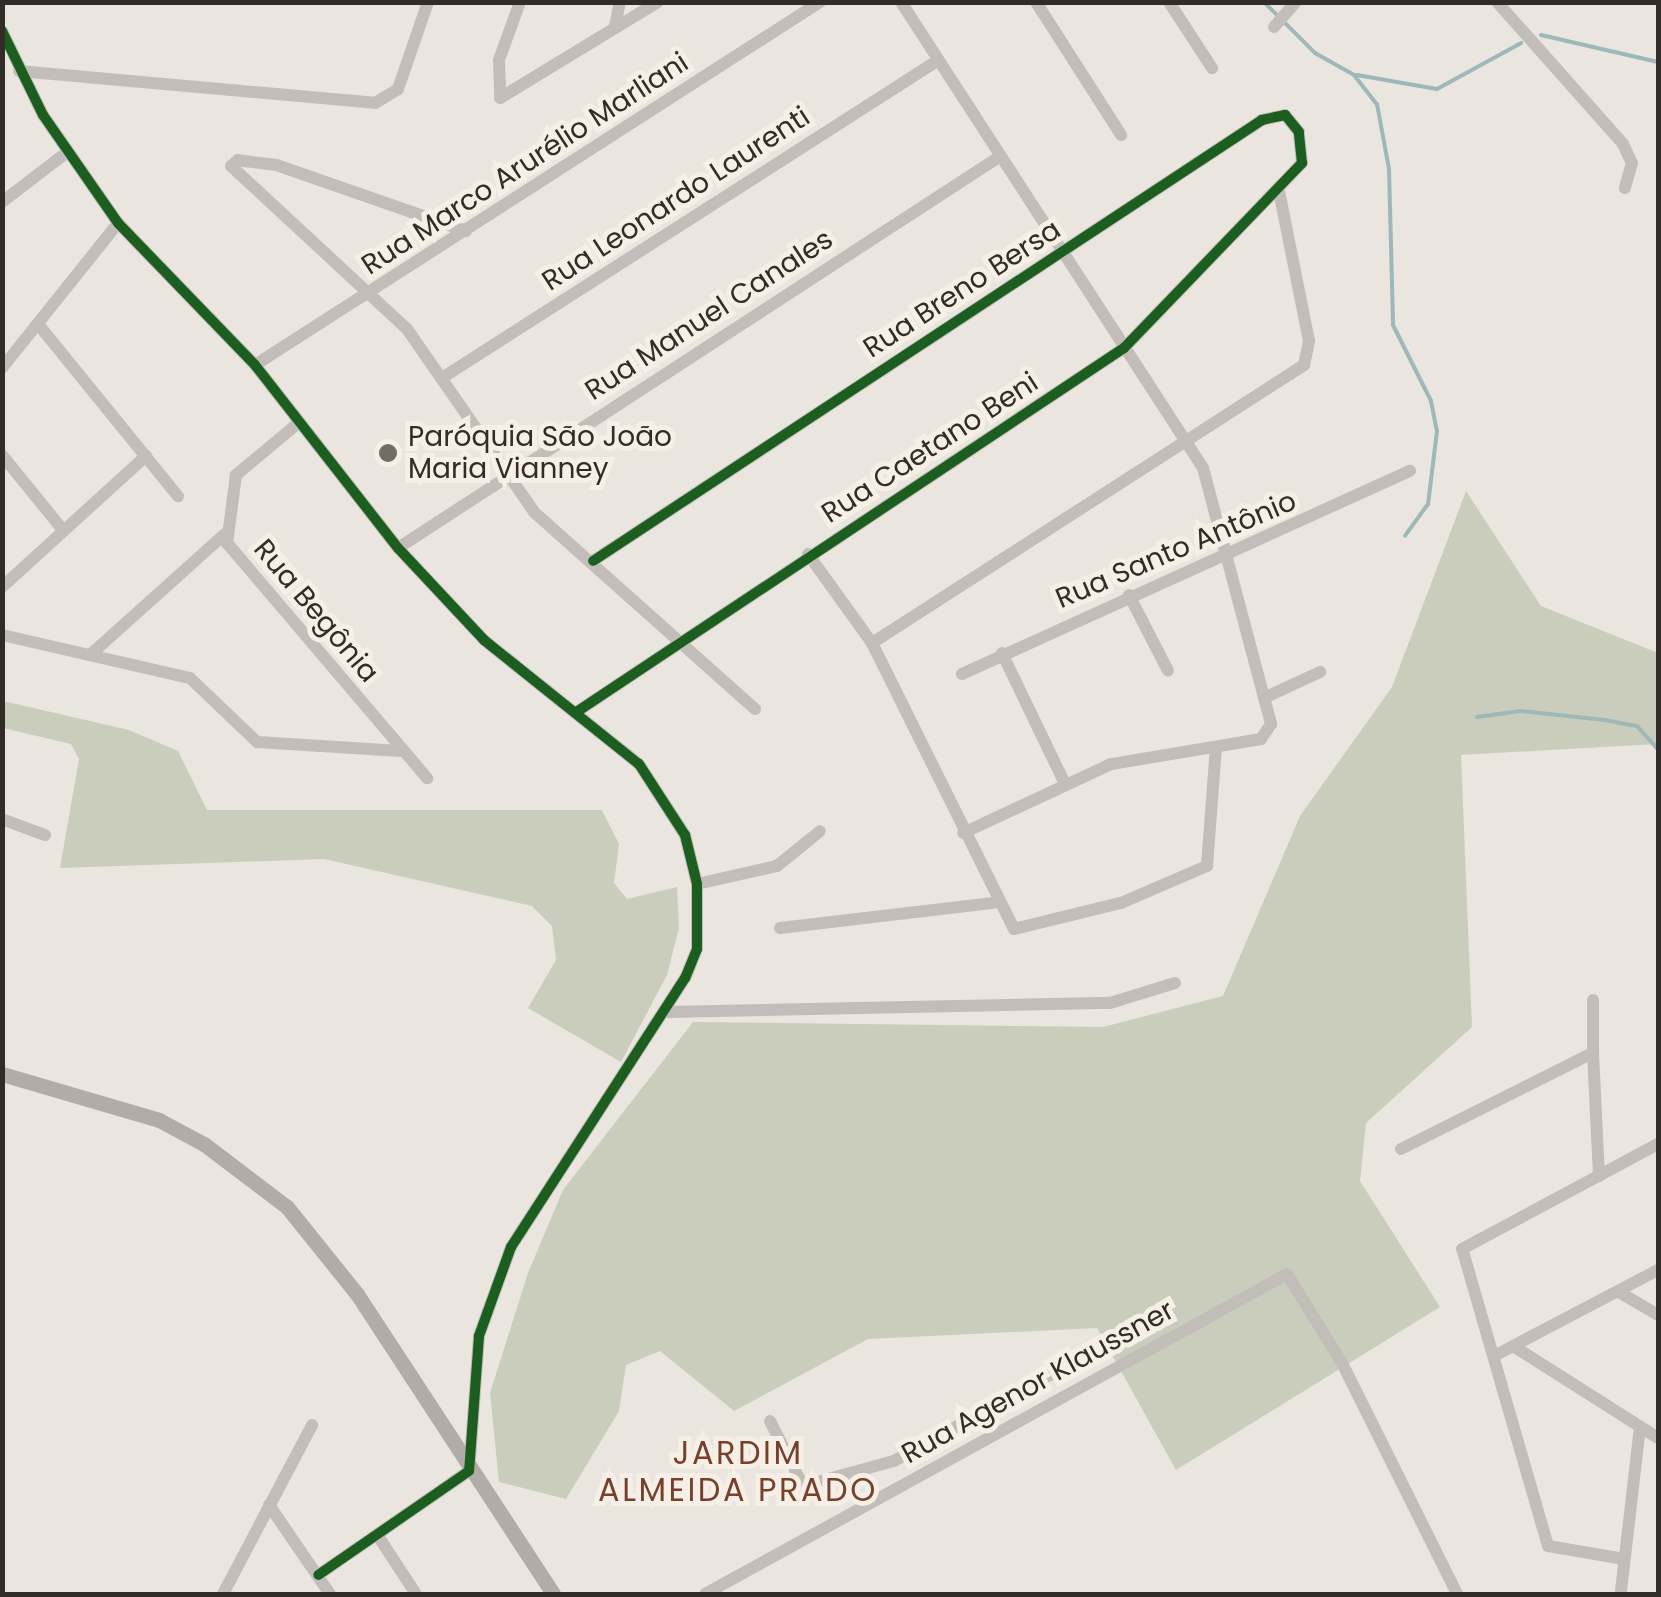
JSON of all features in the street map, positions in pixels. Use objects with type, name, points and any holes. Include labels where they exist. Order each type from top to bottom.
[{"type":"main road","points":[[2,1074],[159,1120],[250,1176],[320,1244],[553,1594]]},
{"type":"street","points":[[20,71],[375,103],[398,89],[428,2]]},
{"type":"street","points":[[520,2],[499,60],[500,98],[658,2]]},
{"type":"street","points":[[615,27],[620,2]]},
{"type":"street","name":"Rua Marco Arurélio Marliani","points":[[255,365],[820,2]]},
{"type":"street","points":[[901,2],[998,157],[1188,443],[1214,492],[1270,734],[1216,748],[1143,755],[1065,784],[962,833]]},
{"type":"street","points":[[1036,2],[1121,134]]},
{"type":"street","points":[[1169,2],[1212,68]]},
{"type":"street","points":[[1279,22],[1296,2]]},
{"type":"street","points":[[1497,2],[1623,144],[1632,162],[1625,188]]},
{"type":"street","points":[[2,32],[66,153],[118,223],[255,365],[297,424],[398,548],[484,640],[578,712],[654,782],[685,835],[697,884],[697,949],[668,1012],[512,1247],[480,1336],[468,1471],[318,1575]]},
{"type":"street","name":"Rua Leonardo Laurenti","points":[[442,378],[937,61]]},
{"type":"street","name":"Rua Breno Bersa","points":[[593,561],[1279,114],[1306,151],[1279,190]]},
{"type":"street","points":[[2,202],[66,153]]},
{"type":"street","name":"Rua Manuel Canales","points":[[398,548],[998,157]]},
{"type":"street","points":[[466,231],[312,176],[233,162],[236,177],[369,294],[442,378],[506,478],[756,709]]},
{"type":"street","points":[[872,644],[1188,443],[1310,358],[1279,190]]},
{"type":"street","name":"Rua Caetano Beni","points":[[578,712],[680,639],[1124,348],[1279,190]]},
{"type":"street","points":[[2,368],[118,223]]},
{"type":"street","points":[[38,324],[178,496]]},
{"type":"street","name":"Rua Begônia","points":[[297,424],[236,475],[225,534],[231,551],[427,778]]},
{"type":"street","points":[[2,455],[63,530]]},
{"type":"street","points":[[2,586],[146,456]]},
{"type":"street","name":"Rua Santo Antônio","points":[[962,674],[1129,595],[1410,471]]},
{"type":"street","points":[[90,655],[225,534]]},
{"type":"street","points":[[808,554],[872,644],[994,903],[1010,927],[1021,930],[1201,870],[1210,862],[1216,748]]},
{"type":"street","points":[[1129,595],[1168,671]]},
{"type":"street","points":[[2,635],[204,685],[257,742],[401,751]]},
{"type":"street","points":[[1002,654],[1065,784]]},
{"type":"street","points":[[1264,698],[1320,672]]},
{"type":"street","points":[[2,818],[44,835]]},
{"type":"street","points":[[697,884],[777,866],[820,830]]},
{"type":"street","points":[[780,928],[994,903]]},
{"type":"street","points":[[668,1012],[1110,1003],[1175,983]]},
{"type":"street","points":[[1592,1000],[1599,1176]]},
{"type":"street","points":[[1401,1149],[1593,1053]]},
{"type":"street","points":[[1624,1559],[1548,1546],[1462,1248],[1658,1144]]},
{"type":"street","points":[[1494,1356],[1658,1270]]},
{"type":"street","name":"Rua Agenor Klaussner","points":[[705,1594],[1292,1275],[1458,1594]]},
{"type":"street","points":[[1619,1292],[1658,1315]]},
{"type":"street","points":[[1513,1346],[1658,1438]]},
{"type":"street","points":[[770,1420],[803,1486],[897,1460],[1068,1365]]},
{"type":"street","points":[[222,1594],[312,1426]]},
{"type":"street","points":[[1621,1590],[1640,1428]]},
{"type":"street","points":[[897,1460],[908,1483]]},
{"type":"street","points":[[269,1504],[330,1594]]},
{"type":"street","points":[[378,1536],[416,1594]]},
{"type":"green space","points":[[1466,491],[1541,606],[1658,653],[1658,744],[1461,755],[1472,1027],[1366,1123],[1360,1181],[1440,1307],[1176,1470],[1097,1328],[868,1339],[734,1411],[660,1351],[626,1365],[619,1411],[566,1499],[499,1482],[490,1393],[528,1273],[563,1190],[693,1022],[1103,1027],[1223,996],[1300,816],[1392,687]]},
{"type":"green space","points":[[3,701],[129,730],[178,751],[207,810],[602,810],[619,844],[614,883],[627,899],[677,887],[679,928],[667,975],[621,1062],[528,1008],[556,960],[552,926],[532,906],[324,859],[60,868],[79,759],[71,744],[3,728]]},
{"type":"waterway","points":[[1264,2],[1315,53],[1354,75],[1377,104],[1389,169],[1393,325],[1431,401],[1437,431],[1428,504],[1405,536]]},
{"type":"waterway","points":[[1541,35],[1658,62]]},
{"type":"waterway","points":[[1357,75],[1437,89],[1521,43]]},
{"type":"waterway","points":[[1477,717],[1521,711],[1605,720],[1637,726],[1658,749]]},
{"type":"cycle path","points":[[2,31],[43,115],[118,223],[255,365],[398,548],[484,640],[639,764],[685,835],[697,884],[697,949],[685,978],[511,1247],[479,1336],[469,1471],[318,1575]]},
{"type":"cycle path","points":[[578,711],[1124,348],[1302,163],[1299,132],[1285,115],[1262,120],[593,561]]},
{"type":"place","name":"Paróquia São João Maria Vianney","points":[[388,453]]},
{"type":"district","name":"JARDIM ALMEIDA PRADO","points":[[738,1472]]}]
